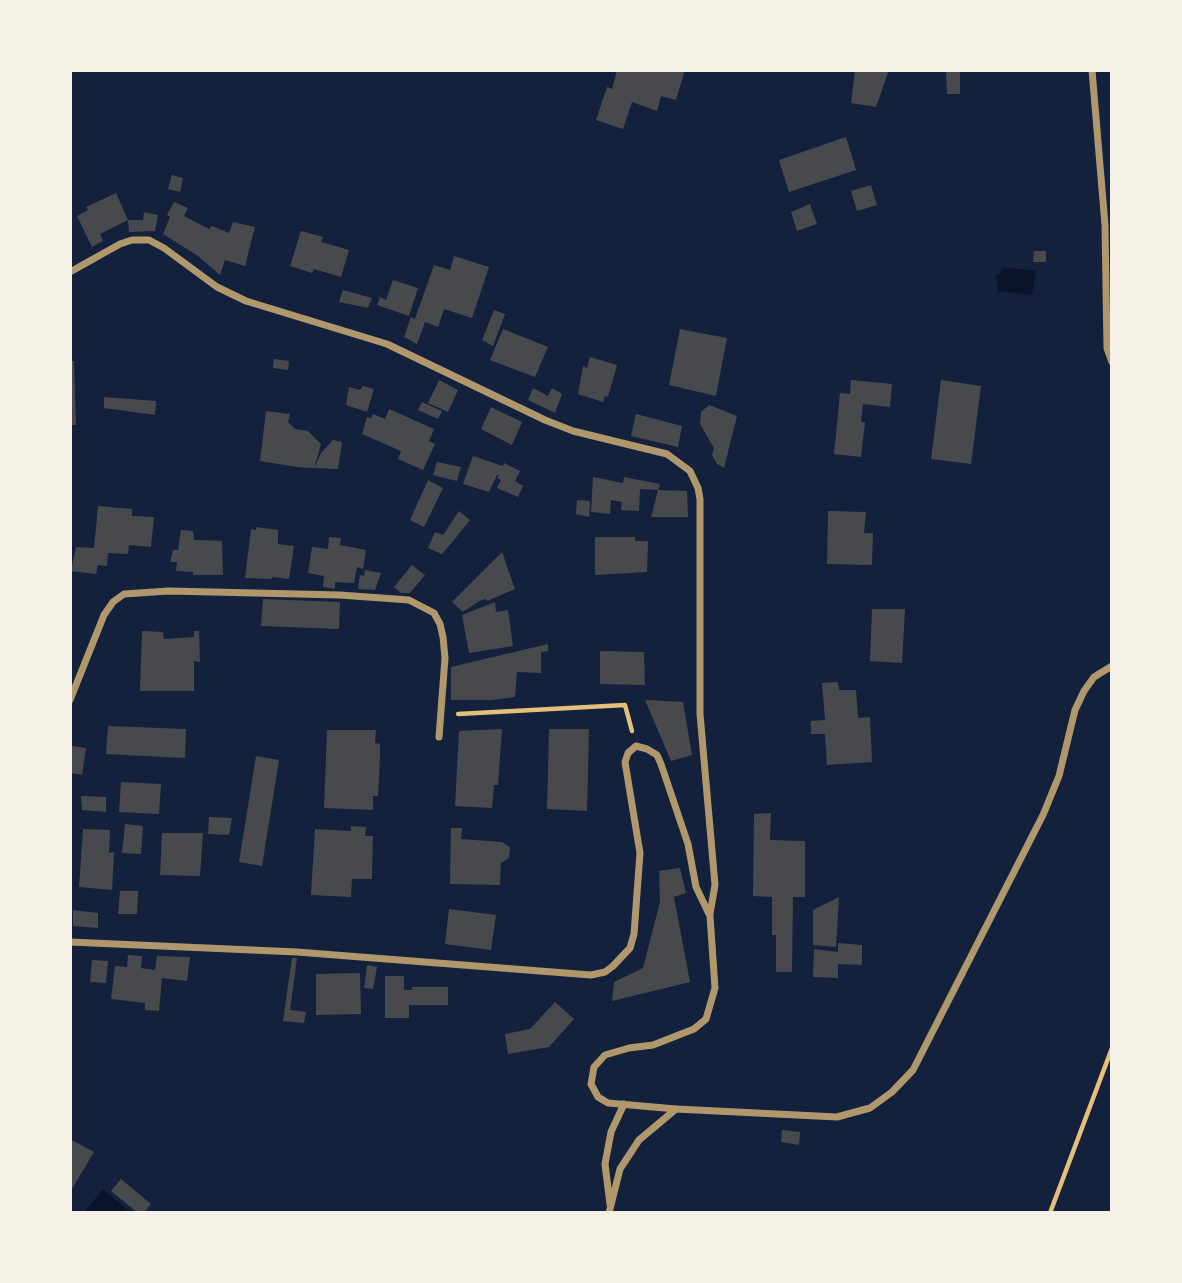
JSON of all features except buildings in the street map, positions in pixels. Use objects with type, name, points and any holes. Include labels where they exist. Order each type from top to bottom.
[{"type":"street","points":[[1092,70],[1105,225],[1107,348],[1112,362]]},
{"type":"street","points":[[70,272],[120,244],[132,240],[149,240],[164,247],[218,287],[246,301],[387,344],[545,420],[573,431],[667,454],[690,471],[700,499],[701,714],[715,885],[710,916],[715,988],[706,1019],[694,1028],[653,1045],[606,1055],[594,1067],[591,1084],[598,1097],[608,1103],[676,1110],[837,1117],[870,1108],[892,1092],[913,1070],[1043,815],[1059,776],[1075,710],[1084,691],[1094,677],[1112,666]]},
{"type":"street","points":[[70,700],[104,615],[113,602],[124,594],[169,591],[340,595],[409,600],[434,612],[440,624],[445,658],[439,737]]},
{"type":"street","points":[[70,942],[297,952],[591,975],[605,972],[630,948],[636,923],[640,853],[625,762],[628,753],[636,746],[647,748],[656,755],[661,764],[688,844],[696,887],[710,916]]},
{"type":"street","points":[[610,1210],[605,1164],[611,1132],[624,1104]]},
{"type":"street","points":[[610,1210],[620,1169],[639,1140],[676,1110]]},
{"type":"path","points":[[440,715],[625,705],[636,746]]},
{"type":"path","points":[[1050,1213],[1112,1048]]},
{"type":"water","points":[[1002,267],[1036,271],[1032,295],[997,291],[995,277]]},
{"type":"water","points":[[103,1189],[131,1213],[90,1213],[86,1210]]}]
